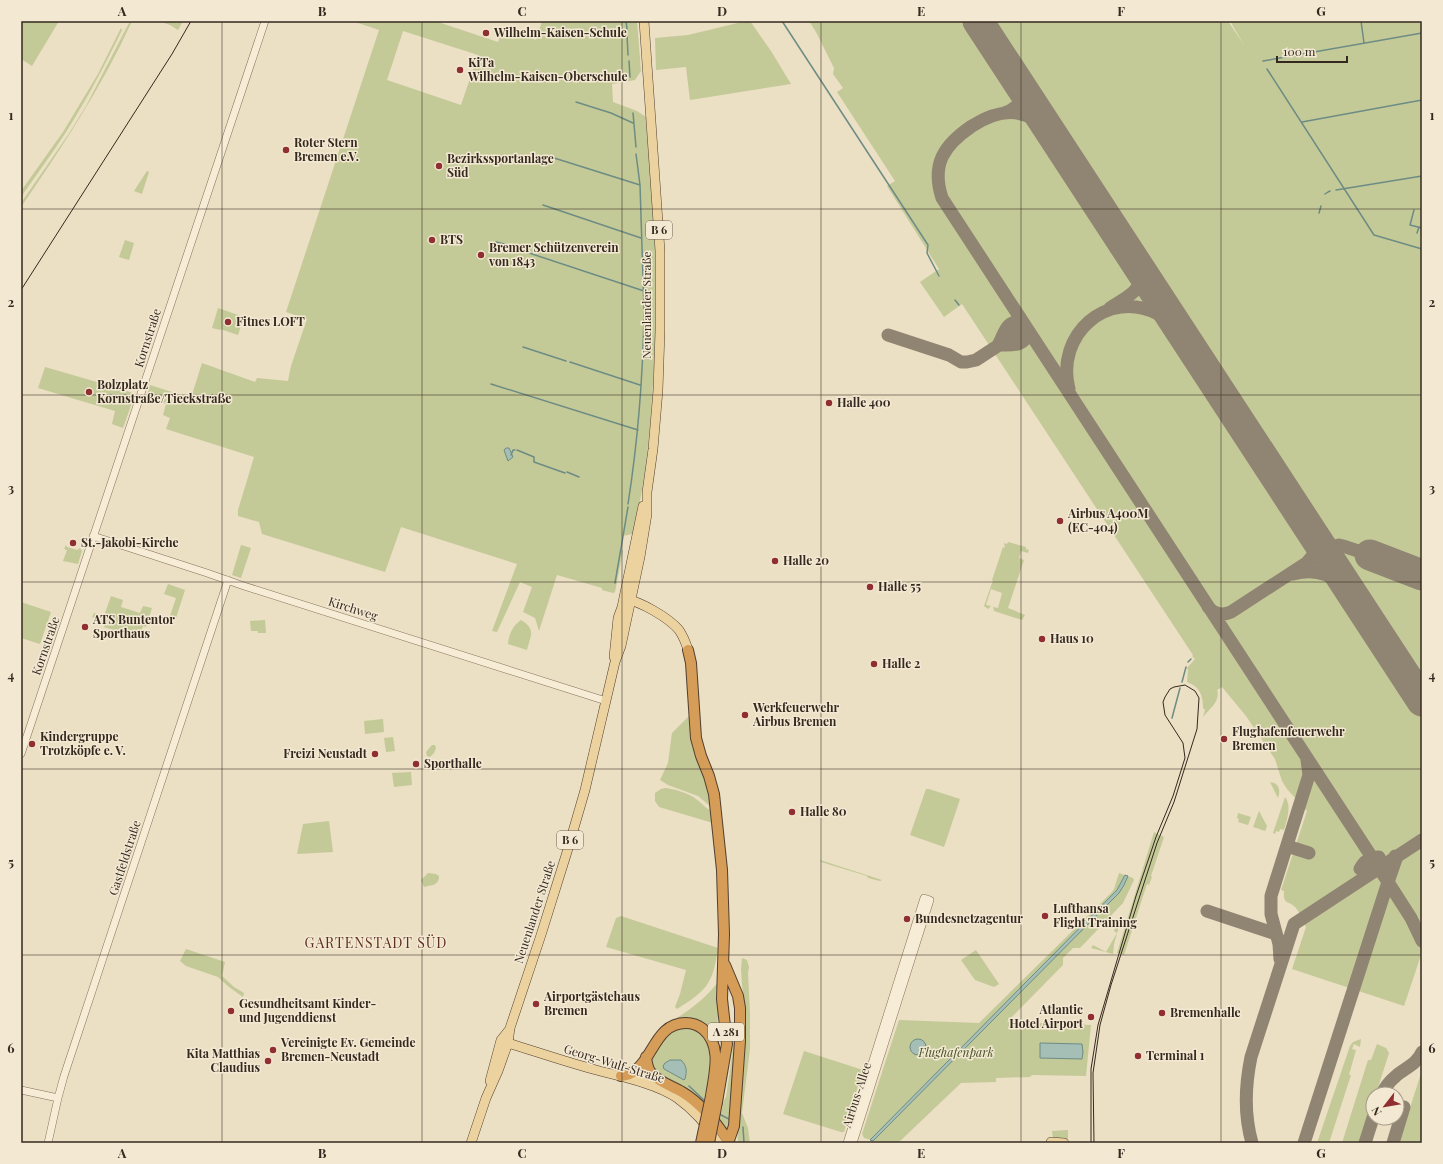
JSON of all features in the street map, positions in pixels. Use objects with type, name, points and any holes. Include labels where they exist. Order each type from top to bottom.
[{"type":"highway","name":"A 281","points":[[688,650],[693,692],[695,728],[698,747],[712,784],[715,800],[724,891],[724,958],[722,999],[727,1044],[714,1099],[701,1143]]},
{"type":"highway","points":[[724,958],[738,996],[740,1008],[740,1041],[735,1112],[733,1131],[729,1142]]},
{"type":"highway","name":"A 281","points":[[646,1057],[656,1041],[665,1032],[677,1025],[689,1023],[701,1027],[710,1037],[714,1045],[716,1064],[709,1143]]},
{"type":"highway","points":[[646,1057],[647,1066],[652,1075],[680,1091],[700,1105],[710,1115],[729,1142]]},
{"type":"highway","points":[[621,1076],[629,1075],[637,1070],[646,1057]]},
{"type":"main road","name":"Neuenlander Straße","points":[[471,1143],[486,1098],[508,1044],[510,1028],[567,852],[584,790],[615,662],[621,646],[628,599],[640,556],[647,514],[647,492],[653,449],[658,390],[660,289],[657,197],[644,21]]},
{"type":"main road","points":[[628,599],[643,605],[672,624],[680,631],[688,650]]},
{"type":"main road","name":"Neuenlander Straße","points":[[486,1098],[492,1069],[501,1040],[510,1028]]},
{"type":"main road","name":"Georg-Wulf-Straße","points":[[508,1044],[621,1076],[663,1090],[676,1097],[696,1114],[718,1143]]},
{"type":"main road","points":[[707,1127],[719,1138],[729,1142]]},
{"type":"main road","points":[[1051,1142],[1064,1143]]},
{"type":"street","name":"Kornstraße","points":[[21,754],[265,21]]},
{"type":"street","name":"Kirchweg","points":[[93,536],[606,701]]},
{"type":"street","name":"Gastfeldstraße","points":[[48,1143],[58,1098],[228,580]]},
{"type":"street","name":"Airbus-Allee","points":[[850,1142],[927,899]]},
{"type":"street","points":[[21,1090],[58,1098]]},
{"type":"green space","points":[[21,21],[59,21],[32,66],[21,59]]},
{"type":"green space","points":[[132,21],[95,93],[21,207],[21,203],[86,106],[129,23]]},
{"type":"green space","points":[[159,21],[183,21],[178,30]]},
{"type":"green space","points":[[352,21],[435,21],[498,42],[503,27],[536,40],[542,21],[637,21],[641,71],[635,80],[612,84],[613,102],[637,111],[646,117],[653,203],[656,273],[655,336],[651,416],[643,483],[633,534],[622,536],[620,548],[623,551],[615,592],[613,593],[602,590],[602,588],[557,575],[539,631],[535,618],[523,612],[532,587],[520,582],[497,632],[492,631],[517,564],[401,527],[385,572],[262,534],[259,522],[238,516],[238,510],[254,457],[166,429],[170,418],[163,415],[166,404],[146,397],[150,385],[191,398],[202,363],[255,382],[257,378],[288,381],[291,366],[307,319],[286,312],[379,30]],"holes":[[[403,31],[478,55],[461,105],[387,80]]]},
{"type":"green space","points":[[750,21],[771,51],[791,84],[690,100],[686,67],[656,70],[655,38],[688,35]]},
{"type":"green space","points":[[809,21],[1228,21],[1244,45],[1230,21],[1422,21],[1422,952],[1404,1006],[1292,969],[1306,927],[1295,907],[1286,902],[1284,898],[1284,891],[1281,890],[1307,811],[1287,789],[1282,781],[1275,759],[1246,716],[1222,687],[1217,690],[1218,694],[1216,701],[1203,717],[1205,710],[1203,708],[1200,692],[1195,686],[1187,682],[1187,668],[1195,659],[1192,656],[1193,655],[962,304],[944,317],[920,282],[939,269],[887,186],[895,181],[837,92],[843,88],[833,74],[834,68]]},
{"type":"green space","points":[[121,28],[122,30],[116,43],[96,82],[61,140],[21,197],[21,191],[63,132],[98,74]]},
{"type":"green space","points":[[147,171],[149,172],[142,194],[134,191]]},
{"type":"green space","points":[[125,240],[134,243],[129,260],[119,257]]},
{"type":"green space","name":"Fitnes LOFT","points":[[218,308],[244,317],[238,335],[212,328]]},
{"type":"green space","points":[[45,367],[114,386],[135,394],[123,428],[112,424],[115,411],[38,388]]},
{"type":"green space","points":[[1008,542],[1026,547],[1026,549],[1029,550],[1028,553],[1021,551],[1019,558],[1024,560],[1008,608],[1025,615],[1022,620],[994,611],[993,607],[998,608],[1002,593],[991,589],[986,605],[991,606],[988,609],[984,606],[1003,547],[1005,548],[1004,543],[1007,544]]},
{"type":"green space","points":[[66,545],[67,547],[77,550],[80,548],[82,551],[78,564],[63,561],[67,550],[64,549]]},
{"type":"green space","points":[[241,545],[251,548],[241,578],[232,575]]},
{"type":"green space","points":[[168,584],[185,590],[176,618],[170,616],[176,598],[164,594]]},
{"type":"green space","points":[[111,596],[123,600],[121,607],[140,613],[143,606],[152,608],[146,627],[143,626],[139,638],[104,627],[105,623],[101,622],[102,620],[92,617],[94,613],[104,616]]},
{"type":"green space","points":[[21,602],[51,612],[40,644],[21,638]]},
{"type":"green space","points":[[265,620],[266,633],[251,631],[250,621]]},
{"type":"green space","points":[[521,620],[531,629],[531,636],[527,650],[508,644],[509,636],[512,630]]},
{"type":"green space","points":[[691,714],[711,807],[698,796],[668,785],[660,780],[668,763],[672,733]]},
{"type":"green space","points":[[383,719],[384,732],[365,734],[364,721]]},
{"type":"green space","points":[[393,737],[395,751],[386,752],[384,738]]},
{"type":"green space","points":[[432,745],[435,745],[436,748],[430,757],[427,756],[426,752]]},
{"type":"green space","points":[[411,772],[412,785],[394,787],[392,773]]},
{"type":"green space","points":[[1270,782],[1278,787],[1278,798]]},
{"type":"green space","points":[[665,788],[677,790],[693,797],[712,811],[713,823],[659,807],[655,801],[655,793]]},
{"type":"green space","points":[[926,789],[960,799],[944,847],[910,835]]},
{"type":"green space","points":[[1285,797],[1289,808],[1284,830],[1280,829],[1279,832],[1276,831],[1275,834],[1273,833]]},
{"type":"green space","points":[[1259,811],[1267,826],[1265,831],[1253,827]]},
{"type":"green space","points":[[1238,813],[1251,817],[1248,825],[1238,822]]},
{"type":"green space","points":[[329,821],[333,852],[297,854],[303,824]]},
{"type":"green space","points":[[1154,832],[1164,837],[1151,876],[1152,877],[1149,885],[1147,884],[1124,955],[1117,953]]},
{"type":"green space","points":[[820,860],[882,880],[880,881],[868,878],[867,876],[821,862]]},
{"type":"green space","points":[[428,873],[436,874],[439,876],[439,879],[438,882],[424,887],[421,880]]},
{"type":"green space","name":"Flughafenpark","points":[[1119,873],[1133,878],[1134,880],[1123,903],[1080,948],[1073,948],[1063,958],[1063,965],[1007,1022],[1091,1025],[1086,1076],[1032,1075],[1030,1077],[996,1078],[996,1082],[961,1083],[898,1143],[882,1143],[864,1138],[862,1134],[899,1020],[979,1023],[1112,892]]},
{"type":"green space","points":[[621,916],[718,948],[714,970],[707,985],[702,991],[677,1009],[675,1007],[686,970],[606,947],[616,918]]},
{"type":"green space","points":[[1112,922],[1120,923],[1114,944],[1113,954],[1091,948],[1093,945],[1106,952],[1117,933],[1114,931],[1115,928],[1109,925]]},
{"type":"green space","points":[[186,949],[225,962],[222,976],[234,987],[244,993],[243,997],[218,977],[186,966],[180,961]]},
{"type":"green space","points":[[976,950],[999,984],[994,987],[975,980],[961,960]]},
{"type":"green space","points":[[742,958],[747,960],[749,967],[750,1049],[742,1113],[748,1128],[750,1143],[738,1143],[737,1125],[743,998],[741,969]]},
{"type":"green space","points":[[719,981],[716,1038],[710,1030],[671,1022],[697,1004]]},
{"type":"green space","points":[[735,1018],[733,1108],[728,1133],[719,1123],[726,1097],[732,1056]]},
{"type":"green space","points":[[682,1027],[690,1027],[694,1029],[702,1034],[707,1042],[710,1063],[703,1105],[655,1075],[649,1060],[670,1032]]},
{"type":"green space","points":[[1361,1039],[1360,1047],[1354,1044],[1352,1049],[1356,1050],[1349,1075],[1351,1075],[1329,1143],[1317,1143],[1350,1046],[1353,1042]]},
{"type":"green space","points":[[1377,1044],[1386,1048],[1389,1053],[1379,1086],[1365,1086],[1365,1126],[1360,1143],[1342,1143],[1368,1060],[1371,1060]]},
{"type":"green space","points":[[804,1051],[863,1070],[844,1132],[783,1114]]},
{"type":"green space","points":[[1422,1070],[1422,1143],[1399,1143]]},
{"type":"green space","points":[[1068,1130],[1068,1139],[1053,1139],[1052,1131]]},
{"type":"water","points":[[509,448],[513,457],[508,461],[504,450]]},
{"type":"water","points":[[1125,875],[1128,876],[1119,893],[873,1141],[870,1140],[1117,890]]},
{"type":"water","points":[[915,1039],[921,1039],[926,1044],[924,1053],[921,1055],[915,1055],[910,1050],[910,1044]]},
{"type":"water","points":[[1040,1043],[1082,1044],[1082,1059],[1040,1058]]},
{"type":"water","points":[[670,1060],[681,1060],[683,1062],[686,1071],[684,1080],[664,1069],[663,1066],[665,1063]]},
{"type":"waterway","points":[[626,21],[627,29]]},
{"type":"waterway","points":[[782,21],[928,245],[927,253],[939,276]]},
{"type":"waterway","points":[[1361,21],[1364,43]]},
{"type":"waterway","points":[[1263,61],[1422,33]]},
{"type":"waterway","points":[[627,35],[628,55]]},
{"type":"waterway","points":[[629,61],[630,77]]},
{"type":"waterway","points":[[1267,69],[1374,235],[1422,249]]},
{"type":"waterway","points":[[1302,122],[1422,100]]},
{"type":"waterway","points":[[576,102],[611,113],[633,123]]},
{"type":"waterway","points":[[633,113],[636,147]]},
{"type":"waterway","points":[[636,154],[640,185],[644,309]]},
{"type":"waterway","points":[[551,157],[640,185]]},
{"type":"waterway","points":[[1336,190],[1422,176]]},
{"type":"waterway","points":[[1325,194],[1330,191]]},
{"type":"waterway","points":[[543,205],[641,238]]},
{"type":"waterway","points":[[1319,213],[1321,206]]},
{"type":"waterway","points":[[1414,210],[1410,225],[1422,228]]},
{"type":"waterway","points":[[1417,233],[1419,227]]},
{"type":"waterway","points":[[496,242],[508,245]]},
{"type":"waterway","points":[[520,250],[644,291]]},
{"type":"waterway","points":[[955,300],[959,305]]},
{"type":"waterway","points":[[628,504],[635,456],[644,312]]},
{"type":"waterway","points":[[523,347],[566,361]]},
{"type":"waterway","points":[[570,362],[640,385]]},
{"type":"waterway","points":[[491,384],[638,430]]},
{"type":"waterway","points":[[511,455],[513,450],[515,450]]},
{"type":"waterway","points":[[517,450],[534,457],[534,462],[565,473]]},
{"type":"waterway","points":[[567,472],[579,477]]},
{"type":"waterway","points":[[615,583],[628,507]]},
{"type":"waterway","points":[[1188,662],[1191,659]]},
{"type":"waterway","points":[[1182,682],[1186,667]]},
{"type":"waterway","points":[[1172,718],[1180,688]]},
{"type":"waterway","points":[[689,1086],[706,1102]]},
{"type":"waterway","points":[[719,1114],[729,1119]]},
{"type":"waterway","points":[[743,1127],[744,1143]]},
{"type":"taxiway","points":[[998,52],[1020,74],[1025,86],[1019,103],[1010,111],[1004,113]]},
{"type":"taxiway","points":[[1053,137],[1035,120],[1025,115],[1015,113],[994,115],[972,126],[954,140],[942,156],[938,175],[942,198],[1388,882],[1304,1143]]},
{"type":"taxiway","points":[[1110,308],[1130,295],[1138,285],[1140,279],[1136,263]]},
{"type":"taxiway","points":[[1069,389],[1067,369],[1070,351],[1078,335],[1089,322],[1104,312],[1121,307],[1139,308],[1158,314],[1177,328],[1185,339]]},
{"type":"taxiway","points":[[888,335],[949,355],[961,362],[967,362],[976,360],[1019,332],[1022,321]]},
{"type":"taxiway","points":[[998,345],[1006,329],[1012,323],[1022,322]]},
{"type":"taxiway","points":[[1000,345],[1013,345],[1021,343],[1028,332]]},
{"type":"taxiway","points":[[1308,561],[1315,550],[1315,542],[1310,530]]},
{"type":"taxiway","points":[[1208,607],[1219,614],[1231,612],[1331,547],[1339,545],[1370,555]]},
{"type":"taxiway","points":[[1293,574],[1310,572],[1326,575],[1339,582],[1352,594]]},
{"type":"taxiway","points":[[1280,959],[1279,944],[1271,914],[1271,896],[1309,775],[1307,760]]},
{"type":"taxiway","points":[[1252,1143],[1249,1132],[1246,1100],[1251,1057],[1294,924],[1422,840]]},
{"type":"taxiway","points":[[1287,846],[1309,853]]},
{"type":"taxiway","points":[[1395,856],[1397,856],[1388,882],[1411,918],[1422,941]]},
{"type":"taxiway","points":[[1360,869],[1367,860],[1379,857]]},
{"type":"taxiway","points":[[1207,911],[1276,934]]},
{"type":"taxiway","points":[[1387,1086],[1399,1073],[1414,1063],[1422,1052]]},
{"type":"taxiway","points":[[1365,1143],[1370,1126]]},
{"type":"taxiway","points":[[1393,1143],[1398,1126]]},
{"type":"runway","points":[[978,21],[1422,701]]},
{"type":"runway","points":[[1370,555],[1422,575]]},
{"type":"tram line","points":[[21,290],[172,54],[191,21]]},
{"type":"tram line","points":[[1091,1143],[1091,1069],[1098,1025],[1136,896],[1156,837],[1173,796],[1185,758],[1183,743],[1165,715],[1163,702],[1170,689],[1185,685],[1195,691],[1199,698],[1197,729],[1174,802],[1157,843],[1111,985],[1100,1025],[1093,1073],[1094,1143]]},
{"type":"place","name":"Wilhelm-Kaisen-Schule","points":[[486,33]]},
{"type":"place","name":"KiTa Wilhelm-Kaisen-Oberschule","points":[[460,70]]},
{"type":"place","name":"Roter Stern Bremen e.V.","points":[[286,150]]},
{"type":"place","name":"Bezirkssportanlage Süd","points":[[439,166]]},
{"type":"place","name":"BTS","points":[[432,240]]},
{"type":"place","name":"Bremer Schützenverein von 1843","points":[[481,255]]},
{"type":"place","name":"Fitnes LOFT","points":[[228,322]]},
{"type":"place","name":"Bolzplatz Kornstraße/Tieckstraße","points":[[89,392]]},
{"type":"place","name":"Halle 400","points":[[829,403]]},
{"type":"place","name":"Airbus A400M (EC-404)","points":[[1060,521]]},
{"type":"place","name":"St.-Jakobi-Kirche","points":[[73,543]]},
{"type":"place","name":"Halle 20","points":[[775,561]]},
{"type":"place","name":"Halle 55","points":[[870,587]]},
{"type":"place","name":"ATS Buntentor Sporthaus","points":[[85,627]]},
{"type":"place","name":"Haus 10","points":[[1042,639]]},
{"type":"place","name":"Halle 2","points":[[874,664]]},
{"type":"place","name":"Werkfeuerwehr Airbus Bremen","points":[[745,715]]},
{"type":"place","name":"Flughafenfeuerwehr Bremen","points":[[1224,739]]},
{"type":"place","name":"Kindergruppe Trotzköpfe e. V.","points":[[32,744]]},
{"type":"place","name":"Freizi Neustadt","points":[[375,754]]},
{"type":"place","name":"Sporthalle","points":[[416,764]]},
{"type":"place","name":"Halle 80","points":[[792,812]]},
{"type":"place","name":"Lufthansa Flight Training","points":[[1045,916]]},
{"type":"place","name":"Bundesnetzagentur","points":[[907,919]]},
{"type":"place","name":"Airportgästehaus Bremen","points":[[536,1004]]},
{"type":"place","name":"Gesundheitsamt Kinder- und Jugenddienst","points":[[231,1011]]},
{"type":"place","name":"Bremenhalle","points":[[1162,1013]]},
{"type":"place","name":"Atlantic Hotel Airport","points":[[1091,1017]]},
{"type":"place","name":"Vereinigte Ev. Gemeinde Bremen-Neustadt","points":[[273,1050]]},
{"type":"place","name":"Terminal 1","points":[[1138,1056]]},
{"type":"place","name":"Kita Matthias Claudius","points":[[268,1061]]},
{"type":"district","name":"GARTENSTADT SÜD","points":[[376,943]]}]
